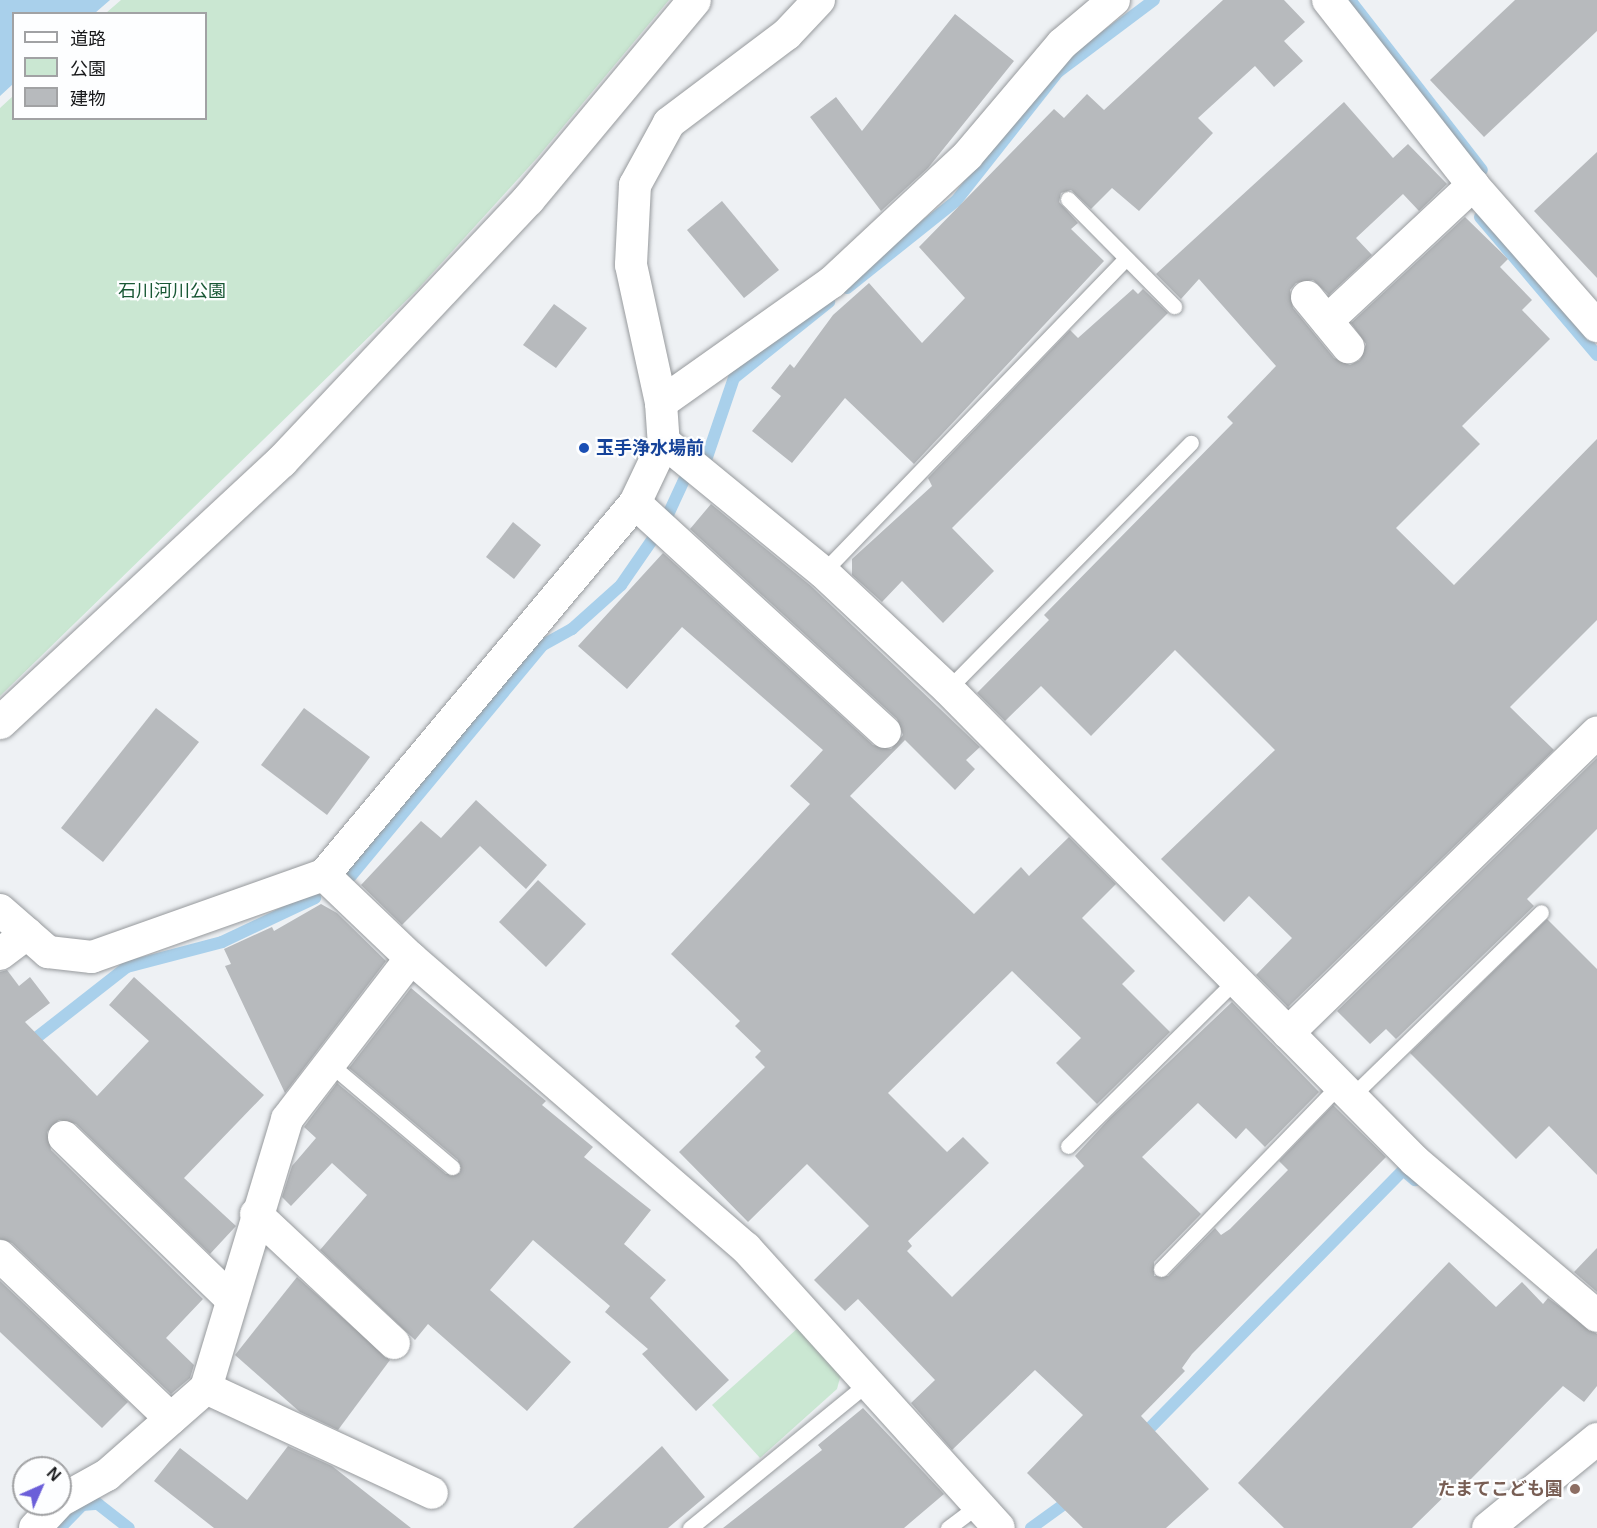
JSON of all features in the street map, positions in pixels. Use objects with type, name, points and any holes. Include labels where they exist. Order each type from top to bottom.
[{"type":"street","points":[[0,722],[280,461],[528,199],[694,0]]},
{"type":"street","points":[[0,910],[48,952],[92,957],[324,875],[635,503],[664,442],[661,403],[631,265],[635,185],[669,123],[788,34],[819,0]]},
{"type":"street","points":[[661,403],[832,282],[967,156],[1062,44],[1114,0]]},
{"type":"street","points":[[1328,0],[1473,185],[1597,326]]},
{"type":"street","points":[[1327,321],[1473,185]]},
{"type":"street","points":[[1307,297],[1348,346]]},
{"type":"street","points":[[664,442],[823,572],[948,689],[1414,1161],[1597,1316]]},
{"type":"street","points":[[635,503],[885,732]]},
{"type":"street","points":[[1288,1033],[1597,733]]},
{"type":"street","points":[[324,875],[411,958],[746,1248],[999,1528]]},
{"type":"street","points":[[0,954],[27,934]]},
{"type":"street","points":[[72,1494],[107,1475],[206,1388],[256,1215],[287,1119],[411,958]]},
{"type":"street","points":[[64,1137],[231,1299]]},
{"type":"street","points":[[256,1215],[394,1343]]},
{"type":"street","points":[[0,1256],[171,1419]]},
{"type":"street","points":[[206,1388],[432,1493]]},
{"type":"street","points":[[1488,1528],[1597,1439]]},
{"type":"street","points":[[35,1528],[46,1516]]},
{"type":"lane","points":[[1068,199],[1174,306]]},
{"type":"lane","points":[[823,572],[1126,258]]},
{"type":"lane","points":[[948,689],[1191,443]]},
{"type":"lane","points":[[1161,1269],[1345,1091],[1541,912]]},
{"type":"lane","points":[[1068,1146],[1236,980]]},
{"type":"lane","points":[[330,1064],[452,1167]]},
{"type":"lane","points":[[690,1528],[868,1383]]},
{"type":"lane","points":[[948,1528],[978,1505]]},
{"type":"green space","name":"石川河川公園","points":[[121,0],[669,0],[537,158],[417,290],[0,696],[0,108],[12,97],[12,120],[207,120],[207,12],[107,12]]},
{"type":"green space","points":[[799,1327],[841,1374],[837,1389],[760,1458],[712,1405]]},
{"type":"water","points":[[0,0],[110,0],[96,12],[12,12],[12,85],[0,96]]},
{"type":"building","points":[[1223,0],[1284,0],[1305,22],[1284,41],[1303,61],[1274,87],[1255,66],[1198,118],[1213,133],[1139,211],[1112,188],[1091,209],[1071,190],[1061,193],[1059,202],[1078,223],[1071,229],[1104,261],[914,464],[845,398],[792,463],[752,431],[781,396],[771,388],[790,364],[794,368],[833,315],[869,283],[922,343],[965,298],[919,247],[1054,109],[1064,118],[1087,94],[1104,110]]},
{"type":"building","points":[[1515,0],[1597,0],[1597,31],[1484,137],[1430,80]]},
{"type":"building","points":[[955,14],[1014,61],[928,168],[881,211],[810,117],[836,97],[862,131]]},
{"type":"building","points":[[1344,102],[1393,158],[1408,144],[1447,184],[1419,211],[1403,194],[1356,238],[1372,255],[1329,295],[1313,280],[1296,283],[1290,290],[1293,308],[1334,358],[1350,365],[1360,360],[1366,344],[1351,323],[1465,217],[1508,259],[1500,267],[1532,300],[1522,310],[1550,339],[1462,426],[1480,444],[1396,528],[1454,585],[1597,439],[1597,620],[1510,707],[1554,750],[1288,1007],[1256,975],[1292,938],[1249,896],[1224,922],[1161,859],[1275,750],[1175,650],[1091,736],[1041,686],[1005,721],[977,693],[1049,620],[1044,615],[1233,423],[1227,417],[1276,366],[1199,279],[1181,299],[1156,274]]},
{"type":"building","points":[[1597,152],[1597,278],[1534,211]]},
{"type":"building","points":[[722,201],[779,270],[744,298],[687,230]]},
{"type":"building","points":[[1133,289],[1138,294],[1143,289],[1168,313],[952,528],[994,571],[943,623],[902,581],[882,602],[852,575],[852,559],[932,486],[928,478],[1070,330],[1078,338]]},
{"type":"building","points":[[554,304],[587,328],[556,368],[523,345]]},
{"type":"building","points":[[711,504],[811,586],[980,747],[966,760],[975,769],[955,790],[905,740],[850,796],[974,914],[1021,867],[1029,876],[1069,837],[1116,884],[1082,918],[1135,971],[1122,984],[1170,1032],[1097,1104],[1056,1063],[1081,1038],[1012,971],[888,1093],[947,1152],[963,1137],[989,1163],[908,1241],[912,1246],[907,1251],[952,1297],[1084,1166],[1075,1156],[1110,1118],[1232,1002],[1319,1092],[1265,1147],[1246,1128],[1236,1139],[1198,1103],[1142,1157],[1201,1214],[1154,1262],[1154,1276],[1168,1276],[1215,1228],[1221,1235],[1230,1229],[1288,1170],[1279,1161],[1333,1105],[1386,1157],[1192,1354],[1182,1368],[1185,1371],[1141,1416],[1209,1489],[1166,1528],[1083,1528],[1027,1473],[1083,1415],[1035,1370],[952,1450],[911,1403],[935,1380],[858,1299],[845,1311],[814,1280],[869,1226],[807,1164],[748,1222],[679,1152],[765,1067],[755,1057],[761,1051],[735,1026],[740,1021],[671,954],[810,804],[790,786],[823,750],[682,627],[627,689],[578,646],[663,553],[873,745],[891,749],[903,735],[897,719],[690,529]]},
{"type":"building","points":[[513,522],[541,545],[514,579],[486,557]]},
{"type":"building","points":[[156,708],[199,742],[103,862],[61,828]]},
{"type":"building","points":[[304,708],[370,757],[327,815],[261,765]]},
{"type":"building","points":[[1597,758],[1597,829],[1527,899],[1534,906],[1396,1039],[1386,1029],[1370,1044],[1337,1011]]},
{"type":"building","points":[[476,800],[547,865],[526,889],[480,846],[402,925],[361,885],[421,821],[441,838]]},
{"type":"building","points":[[538,880],[586,924],[546,967],[499,922]]},
{"type":"building","points":[[321,904],[337,913],[386,961],[285,1093],[225,966],[231,964],[224,949],[272,927],[274,931]]},
{"type":"building","points":[[1547,919],[1597,969],[1597,1175],[1549,1126],[1516,1159],[1410,1053]]},
{"type":"building","points":[[7,970],[19,986],[30,977],[50,1003],[25,1022],[97,1096],[149,1041],[109,1005],[134,977],[264,1095],[184,1178],[236,1226],[210,1254],[76,1124],[59,1120],[47,1132],[51,1150],[203,1299],[166,1338],[194,1365],[190,1378],[171,1394],[12,1243],[0,1239],[0,972]]},
{"type":"building","points":[[411,988],[546,1101],[542,1105],[593,1147],[584,1157],[651,1210],[624,1244],[666,1280],[650,1298],[729,1380],[696,1411],[642,1354],[648,1349],[605,1312],[610,1306],[533,1240],[490,1290],[571,1362],[527,1411],[428,1324],[415,1340],[320,1250],[367,1195],[332,1163],[291,1206],[282,1197],[292,1166],[316,1138],[304,1127],[337,1083],[446,1174],[460,1173],[458,1160],[349,1068]]},
{"type":"building","points":[[1597,1248],[1597,1292],[1574,1272]]},
{"type":"building","points":[[1449,1262],[1496,1307],[1522,1282],[1543,1304],[1548,1298],[1597,1334],[1597,1386],[1584,1402],[1563,1386],[1468,1482],[1463,1478],[1412,1528],[1284,1528],[1238,1483]]},
{"type":"building","points":[[297,1277],[390,1360],[338,1430],[300,1412],[235,1355]]},
{"type":"building","points":[[0,1281],[128,1402],[102,1428],[0,1332]]},
{"type":"building","points":[[863,1408],[944,1494],[904,1528],[723,1528],[822,1450],[818,1445]]},
{"type":"building","points":[[288,1446],[332,1466],[411,1528],[214,1528],[154,1481],[180,1448],[247,1500]]},
{"type":"building","points":[[662,1446],[705,1497],[668,1528],[573,1528]]},
{"type":"waterway","points":[[847,288],[956,201],[1058,72],[1154,0]]},
{"type":"waterway","points":[[1350,0],[1482,170]]},
{"type":"waterway","points":[[1480,217],[1597,355]]},
{"type":"waterway","points":[[705,463],[734,378],[829,302]]},
{"type":"waterway","points":[[666,519],[684,480]]},
{"type":"waterway","points":[[351,876],[543,645],[572,629],[621,585],[652,540]]},
{"type":"waterway","points":[[27,1045],[127,967],[222,942],[315,898]]},
{"type":"waterway","points":[[1140,1438],[1403,1170],[1415,1180]]},
{"type":"waterway","points":[[1031,1528],[1074,1497]]},
{"type":"waterway","points":[[60,1528],[82,1505],[98,1504],[129,1528]]},
{"type":"place","name":"玉手浄水場前","points":[[584,448]]},
{"type":"place","name":"たまてこども園","points":[[1575,1489]]}]
